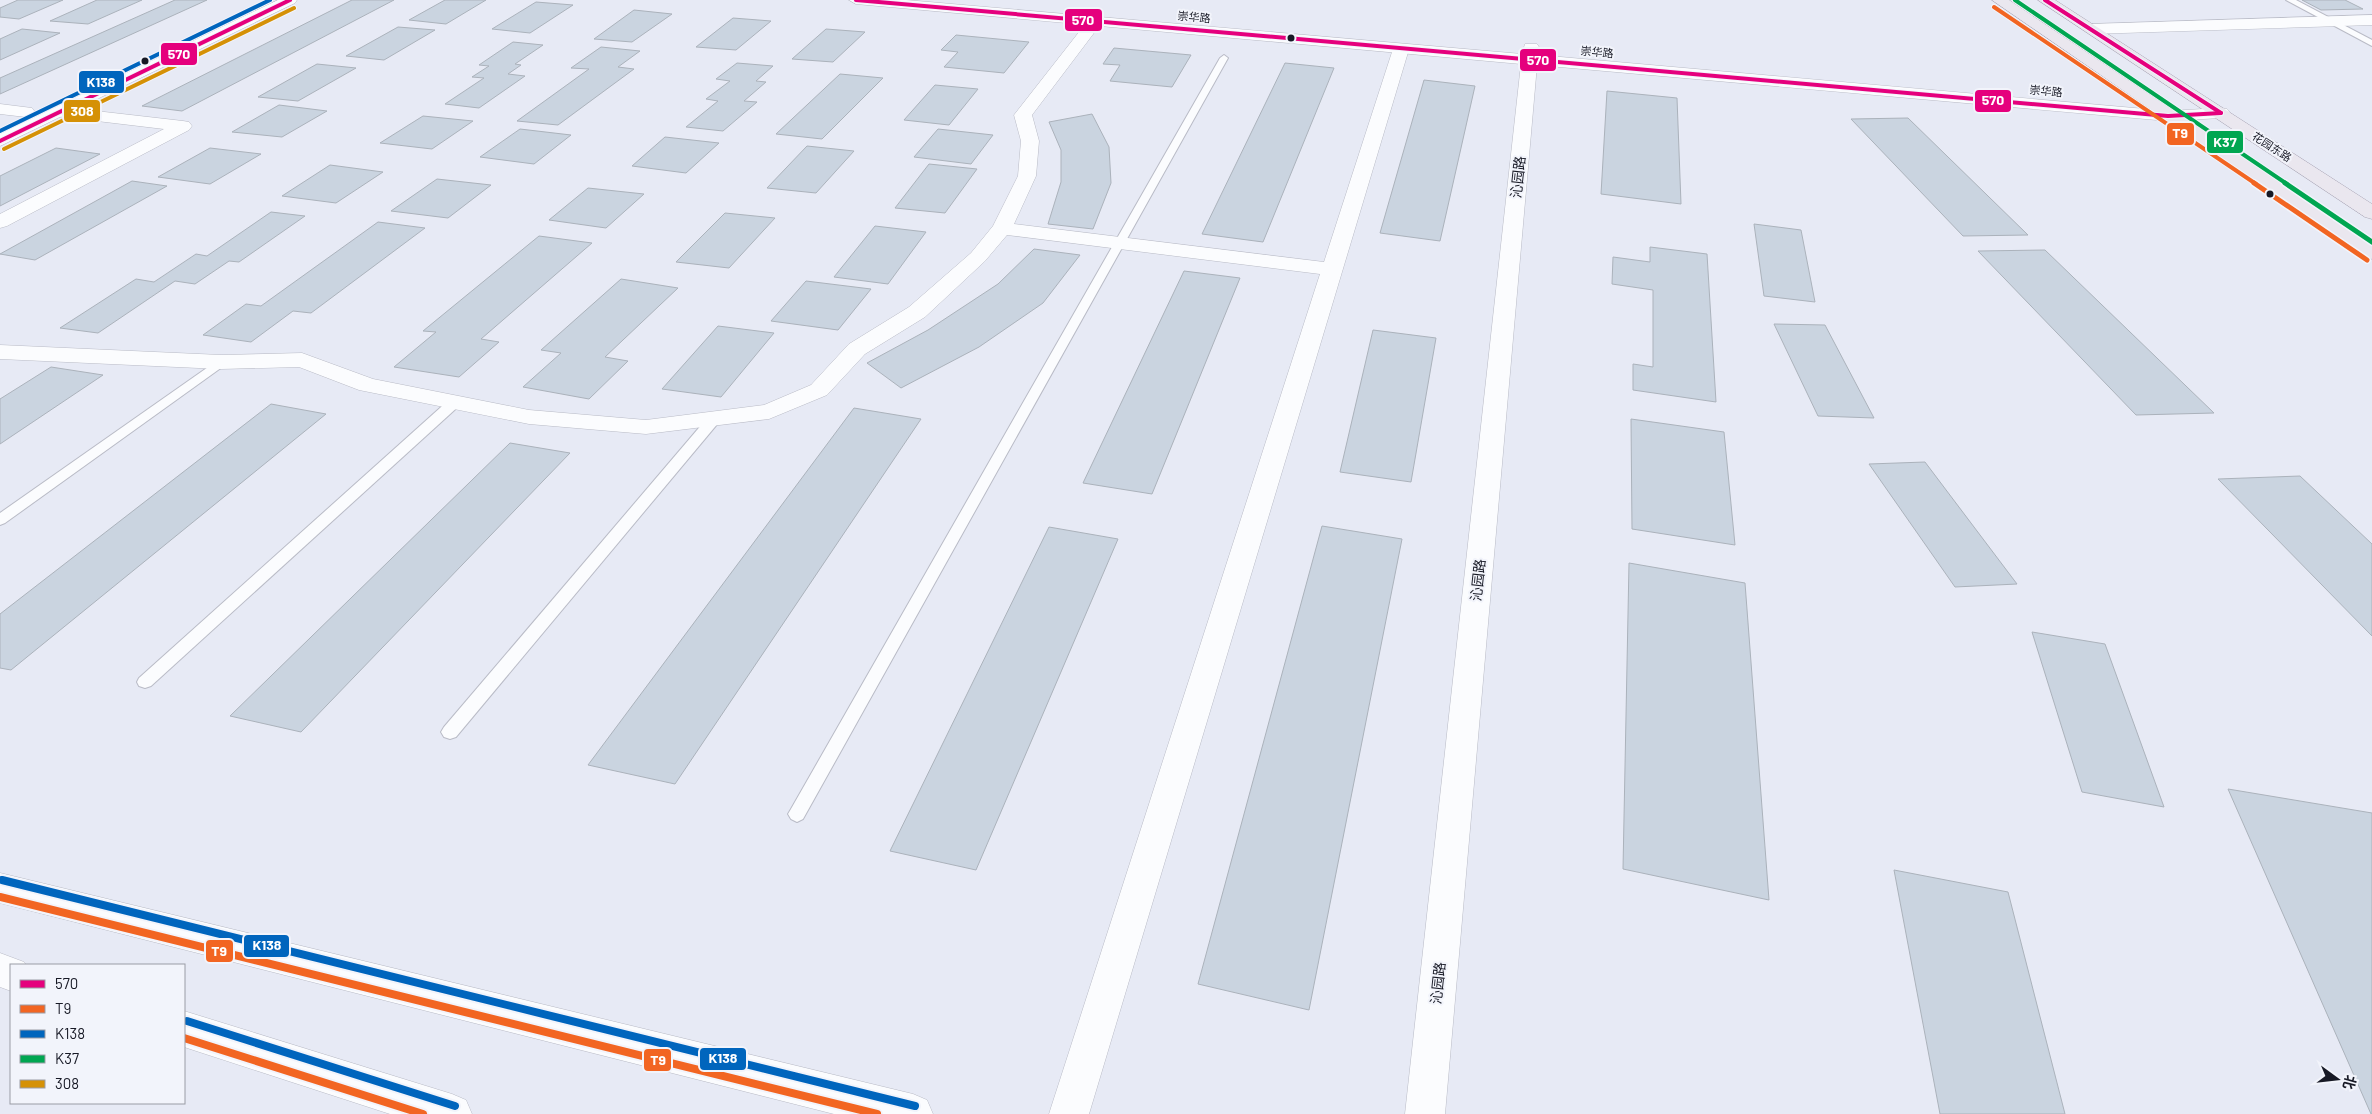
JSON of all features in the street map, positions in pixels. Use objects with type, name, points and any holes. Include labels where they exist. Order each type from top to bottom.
[{"type":"main road","points":[[1998,0],[2143,100],[2372,253]]},
{"type":"main road","name":"花园东路","points":[[2045,0],[2197,97],[2372,213]]},
{"type":"street","points":[[0,124],[263,0]]},
{"type":"street","points":[[0,141],[290,0]]},
{"type":"street","name":"崇华路","points":[[856,0],[1401,49],[1530,53],[2143,100],[2197,97]]},
{"type":"street","name":"崇华路","points":[[998,0],[2168,116],[2221,113]]},
{"type":"street","points":[[2090,29],[2372,20]]},
{"type":"street","points":[[0,352],[221,362],[302,360],[367,385],[529,417],[646,427],[768,412],[819,390],[856,349],[917,312],[978,257],[1002,228],[1027,176],[1030,141],[1023,116],[1094,21]]},
{"type":"street","points":[[1069,1114],[1401,49]]},
{"type":"street","name":"沁园路","points":[[1425,1114],[1530,53]]},
{"type":"street","points":[[0,109],[26,112]]},
{"type":"street","points":[[0,222],[183,126],[61,112]]},
{"type":"street","points":[[1002,228],[1332,269]]},
{"type":"street","points":[[0,888],[913,1114]]},
{"type":"street","points":[[185,1029],[452,1114]]},
{"type":"lane","points":[[2290,0],[2372,43]]},
{"type":"lane","points":[[797,814],[1224,58]]},
{"type":"lane","points":[[0,520],[221,362]]},
{"type":"lane","points":[[145,682],[455,402]]},
{"type":"lane","points":[[450,732],[714,419]]},
{"type":"building","points":[[18,0],[63,0],[19,19],[0,17],[0,8]]},
{"type":"building","points":[[97,0],[142,0],[88,24],[50,21]]},
{"type":"building","points":[[175,0],[207,0],[0,94],[0,78]]},
{"type":"building","points":[[352,0],[394,0],[182,111],[142,106]]},
{"type":"building","points":[[445,0],[486,0],[446,24],[409,20]]},
{"type":"building","points":[[2302,0],[2345,0],[2363,9],[2321,10]]},
{"type":"building","points":[[536,2],[573,5],[530,33],[492,29]]},
{"type":"building","points":[[634,10],[672,14],[632,42],[594,39]]},
{"type":"building","points":[[733,18],[771,21],[736,50],[696,47]]},
{"type":"building","points":[[398,27],[435,30],[384,60],[346,56]]},
{"type":"building","points":[[22,29],[60,33],[0,60],[0,39]]},
{"type":"building","points":[[826,29],[865,32],[833,62],[792,59]]},
{"type":"building","points":[[956,35],[1029,42],[1004,73],[944,67],[958,52],[941,50]]},
{"type":"building","points":[[513,42],[543,45],[515,64],[521,65],[508,74],[525,76],[479,108],[445,104],[484,78],[472,77],[489,66],[479,65]]},
{"type":"building","points":[[601,47],[640,51],[618,67],[634,69],[558,125],[517,121],[589,69],[571,68]]},
{"type":"building","points":[[1114,48],[1191,55],[1172,87],[1110,81],[1120,65],[1103,64]]},
{"type":"building","points":[[737,63],[773,66],[756,81],[766,82],[744,101],[757,102],[723,131],[686,127],[718,101],[706,99],[730,81],[716,79]]},
{"type":"building","points":[[1285,63],[1334,68],[1263,242],[1202,234]]},
{"type":"building","points":[[317,64],[356,68],[298,101],[258,97]]},
{"type":"building","points":[[840,74],[883,78],[822,139],[776,134]]},
{"type":"building","points":[[1424,80],[1475,86],[1440,241],[1380,233]]},
{"type":"building","points":[[935,85],[978,89],[949,125],[904,120]]},
{"type":"building","points":[[1607,91],[1677,98],[1681,204],[1601,194]]},
{"type":"building","points":[[279,105],[327,111],[282,137],[232,132]]},
{"type":"building","points":[[1092,114],[1109,147],[1111,183],[1093,229],[1048,224],[1061,182],[1061,150],[1049,122]]},
{"type":"building","points":[[423,116],[473,121],[432,149],[380,143]]},
{"type":"building","points":[[1908,118],[2028,235],[1963,236],[1851,119]]},
{"type":"building","points":[[520,129],[571,135],[534,164],[480,157]]},
{"type":"building","points":[[938,129],[993,135],[971,164],[914,157]]},
{"type":"building","points":[[665,137],[719,143],[686,173],[632,166]]},
{"type":"building","points":[[807,146],[854,151],[816,193],[767,188]]},
{"type":"building","points":[[56,148],[100,154],[0,206],[0,176]]},
{"type":"building","points":[[210,148],[261,154],[210,184],[158,177]]},
{"type":"building","points":[[929,164],[977,169],[945,213],[895,208]]},
{"type":"building","points":[[330,165],[383,172],[336,203],[282,196]]},
{"type":"building","points":[[437,179],[491,185],[448,218],[391,211]]},
{"type":"building","points":[[132,181],[167,186],[35,260],[0,254]]},
{"type":"building","points":[[588,188],[644,194],[606,228],[549,220]]},
{"type":"building","points":[[271,212],[305,216],[239,262],[229,261],[195,284],[175,281],[98,333],[60,328],[136,279],[154,282],[196,254],[207,256]]},
{"type":"building","points":[[725,213],[775,218],[729,268],[676,262]]},
{"type":"building","points":[[378,222],[425,228],[311,313],[293,311],[251,342],[203,335],[246,304],[261,306]]},
{"type":"building","points":[[1754,224],[1801,230],[1815,302],[1764,296]]},
{"type":"building","points":[[875,226],[926,232],[888,284],[834,277]]},
{"type":"building","points":[[539,236],[592,243],[481,339],[499,342],[459,377],[394,367],[436,332],[423,331]]},
{"type":"building","points":[[1650,247],[1707,254],[1716,402],[1633,390],[1633,364],[1653,367],[1653,290],[1612,284],[1613,257],[1650,262]]},
{"type":"building","points":[[1034,249],[1080,255],[1043,303],[979,347],[901,388],[867,363],[928,330],[998,284]]},
{"type":"building","points":[[2045,250],[2214,413],[2136,415],[1978,251]]},
{"type":"building","points":[[1184,271],[1240,278],[1152,494],[1083,483]]},
{"type":"building","points":[[621,279],[678,288],[605,357],[628,361],[589,399],[523,387],[561,353],[541,350]]},
{"type":"building","points":[[806,281],[871,289],[838,330],[771,321]]},
{"type":"building","points":[[1774,324],[1825,325],[1874,418],[1818,416]]},
{"type":"building","points":[[718,326],[774,333],[721,397],[662,389]]},
{"type":"building","points":[[1373,330],[1436,338],[1411,482],[1340,472]]},
{"type":"building","points":[[51,367],[103,375],[0,444],[0,399]]},
{"type":"building","points":[[271,404],[326,414],[11,670],[0,668],[0,614]]},
{"type":"building","points":[[854,408],[921,419],[675,784],[588,765]]},
{"type":"building","points":[[1631,419],[1724,432],[1735,545],[1632,529]]},
{"type":"building","points":[[510,443],[570,453],[301,732],[230,716]]},
{"type":"building","points":[[1925,462],[2017,584],[1955,587],[1869,464]]},
{"type":"building","points":[[2300,476],[2372,544],[2372,636],[2218,479]]},
{"type":"building","points":[[1322,526],[1402,539],[1309,1010],[1198,984]]},
{"type":"building","points":[[1049,527],[1118,539],[976,870],[890,851]]},
{"type":"building","points":[[1629,563],[1745,583],[1769,900],[1623,869]]},
{"type":"building","points":[[2032,632],[2105,644],[2164,807],[2082,792]]},
{"type":"building","points":[[2228,789],[2372,813],[2372,1114],[2371,1114]]},
{"type":"building","points":[[1894,870],[2008,892],[2065,1114],[1940,1114]]},
{"type":"transit line","name":"K138","points":[[0,131],[270,0]]},
{"type":"transit line","name":"570","points":[[0,141],[290,0]]},
{"type":"transit line","name":"570","points":[[856,0],[2168,116],[2221,113]]},
{"type":"transit line","name":"K37","points":[[2015,0],[2372,242]]},
{"type":"transit line","name":"570","points":[[2045,0],[2221,113]]},
{"type":"transit line","name":"T9","points":[[1994,7],[2367,260]]},
{"type":"transit line","name":"308","points":[[4,149],[294,8]]},
{"type":"transit line","name":"K138","points":[[2,880],[915,1106]]},
{"type":"transit line","name":"T9","points":[[0,897],[877,1114]]},
{"type":"transit line","name":"K138","points":[[187,1021],[455,1106]]},
{"type":"transit line","name":"T9","points":[[185,1038],[423,1114]]}]
